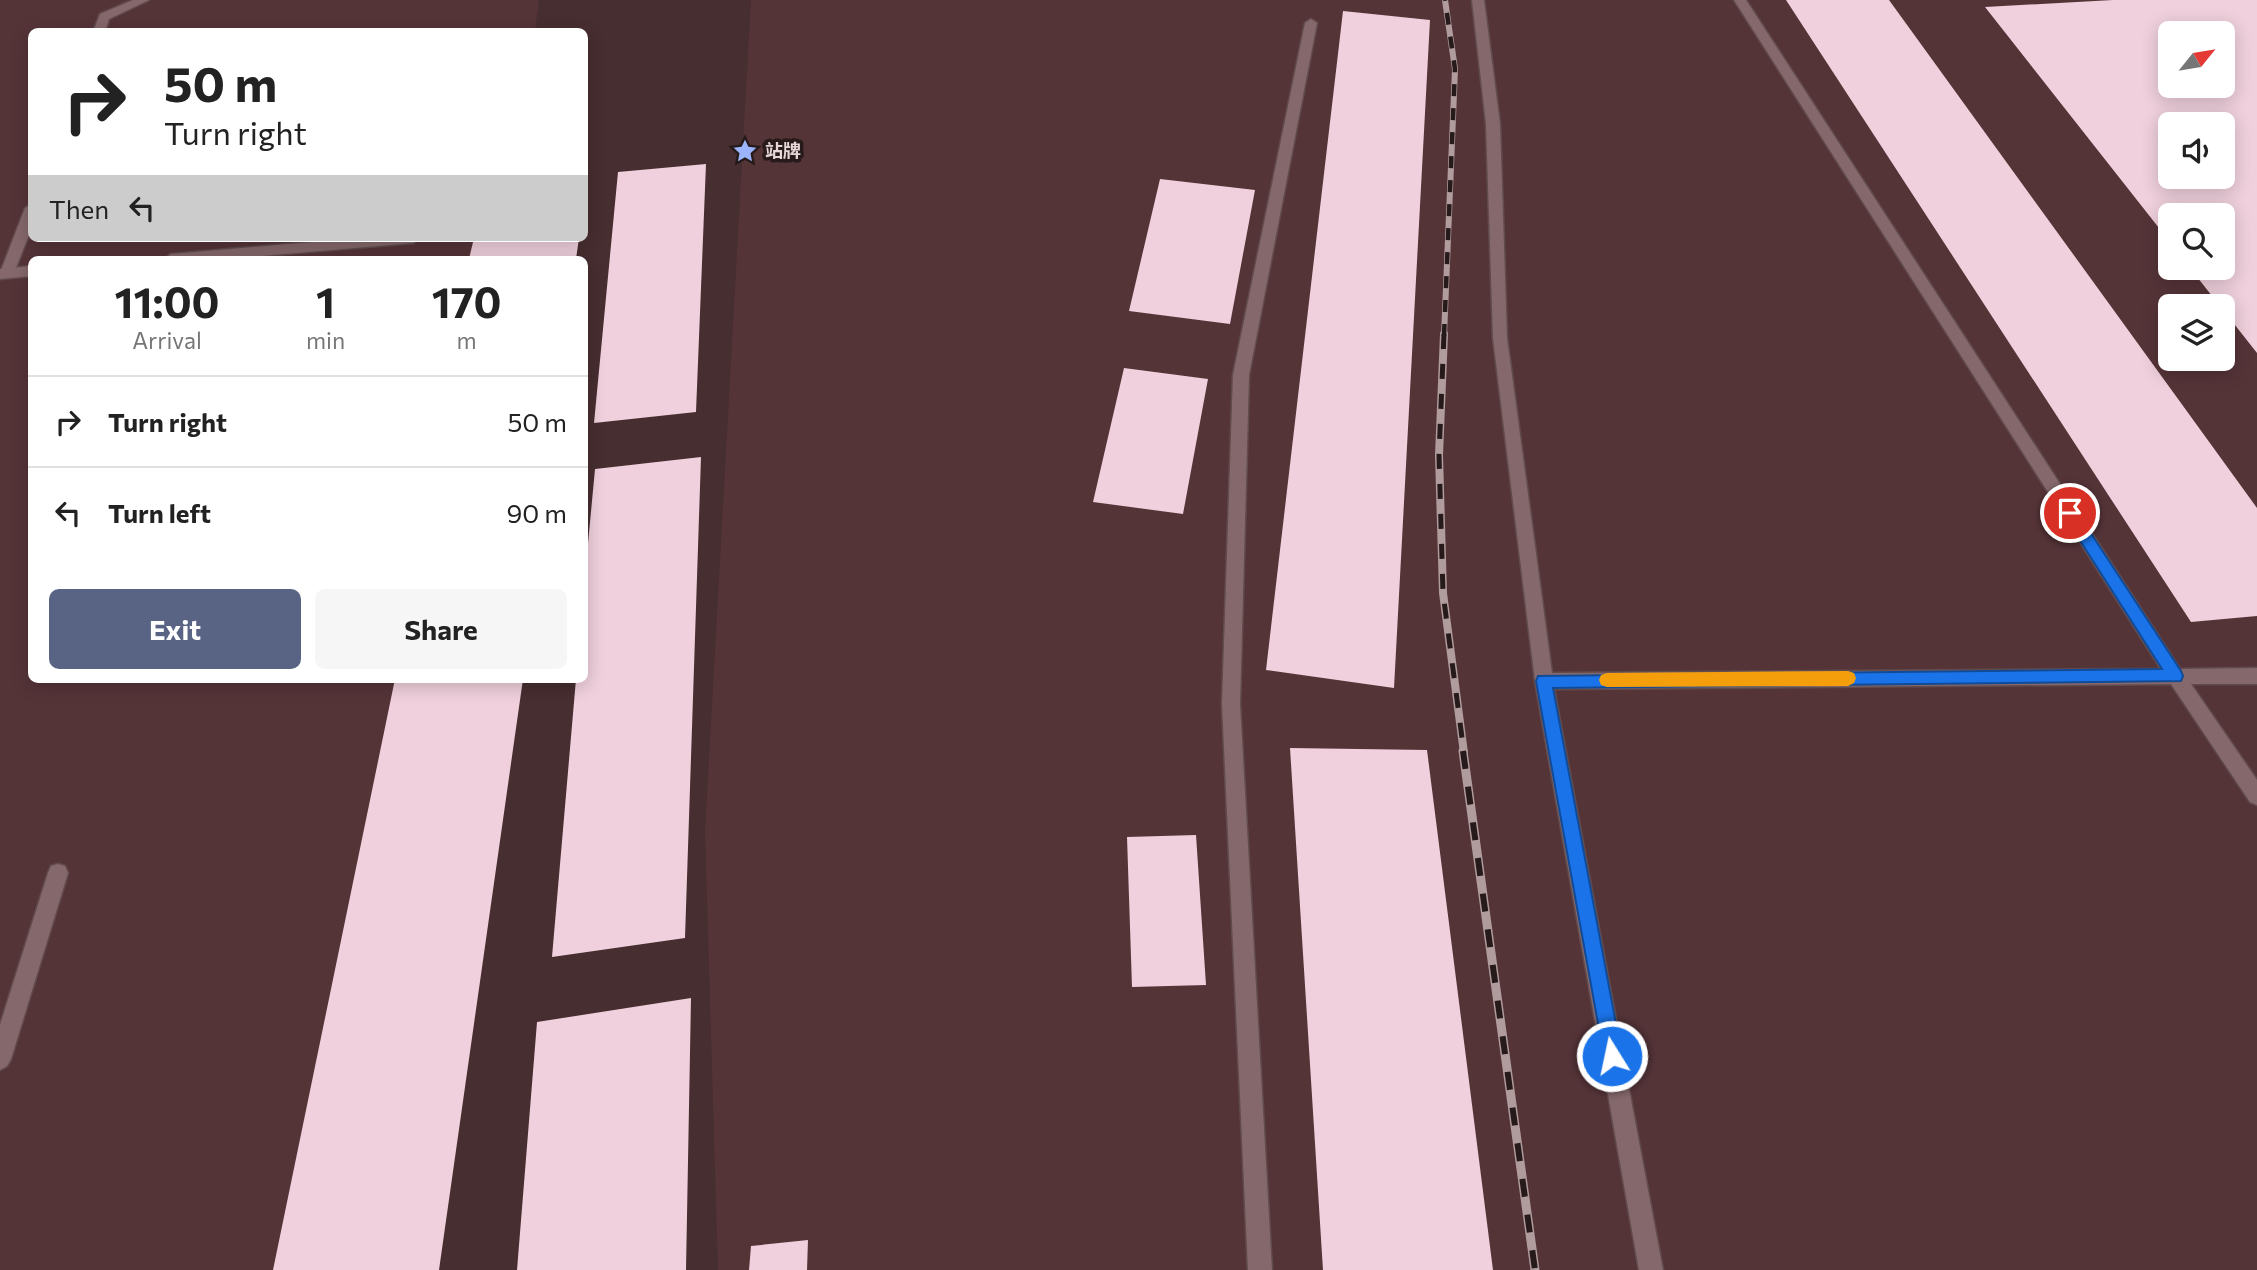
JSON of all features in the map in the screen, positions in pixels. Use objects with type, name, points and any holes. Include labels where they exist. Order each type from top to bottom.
[{"type":"street","points":[[100,28],[104,17],[143,0]]},
{"type":"street","points":[[1478,0],[1493,124],[1500,338],[1544,681],[1651,1270]]},
{"type":"street","points":[[1740,0],[2175,676],[2257,796]]},
{"type":"street","points":[[1260,1270],[1231,704],[1241,375],[1311,23]]},
{"type":"street","points":[[0,288],[3,274],[28,217]]},
{"type":"street","points":[[206,256],[367,242]]},
{"type":"street","points":[[3,274],[28,271]]},
{"type":"street","points":[[1544,681],[2257,676]]},
{"type":"street","points":[[0,1059],[58,873]]},
{"type":"shaded area","points":[[0,0],[539,0],[535,28],[28,28],[28,242],[509,242],[507,256],[28,256],[28,683],[455,683],[382,1270],[0,1270]]},
{"type":"shaded area","points":[[751,0],[2257,0],[2257,1270],[718,1270],[705,831]]},
{"type":"building","points":[[1786,0],[1889,0],[2257,508],[2257,616],[2191,622]]},
{"type":"building","points":[[2113,0],[2257,0],[2257,353],[2235,325],[2235,294],[2210,294],[2199,280],[2235,280],[2235,203],[2158,203],[2158,227],[1985,7]]},
{"type":"building","points":[[1343,11],[1430,20],[1394,688],[1266,670]]},
{"type":"building","points":[[706,164],[696,412],[594,423],[618,172]]},
{"type":"building","points":[[1160,179],[1255,190],[1230,324],[1129,311]]},
{"type":"building","points":[[473,242],[578,242],[576,256],[470,256]]},
{"type":"building","points":[[1124,368],[1208,379],[1183,514],[1093,502]]},
{"type":"building","points":[[701,457],[685,938],[552,957],[576,683],[588,683],[588,543],[595,469]]},
{"type":"building","points":[[394,683],[522,683],[439,1270],[273,1270]]},
{"type":"building","points":[[1290,748],[1427,750],[1493,1270],[1323,1270]]},
{"type":"building","points":[[1196,835],[1206,985],[1132,987],[1127,837]]},
{"type":"building","points":[[691,998],[686,1270],[517,1270],[537,1022]]},
{"type":"building","points":[[808,1240],[807,1270],[749,1270],[751,1246]]},
{"type":"railway","points":[[1444,336],[1455,69],[1445,0]]},
{"type":"railway","points":[[1444,334],[1439,455],[1443,593],[1464,753]]},
{"type":"railway","points":[[1463,751],[1535,1270]]},
{"type":"slow traffic","points":[[1607,680],[1848,678]]},
{"type":"place","name":"站牌","points":[[745,151]]},
{"type":"route","points":[[1612,1056],[1544,681],[2175,676],[2070,513]]}]
